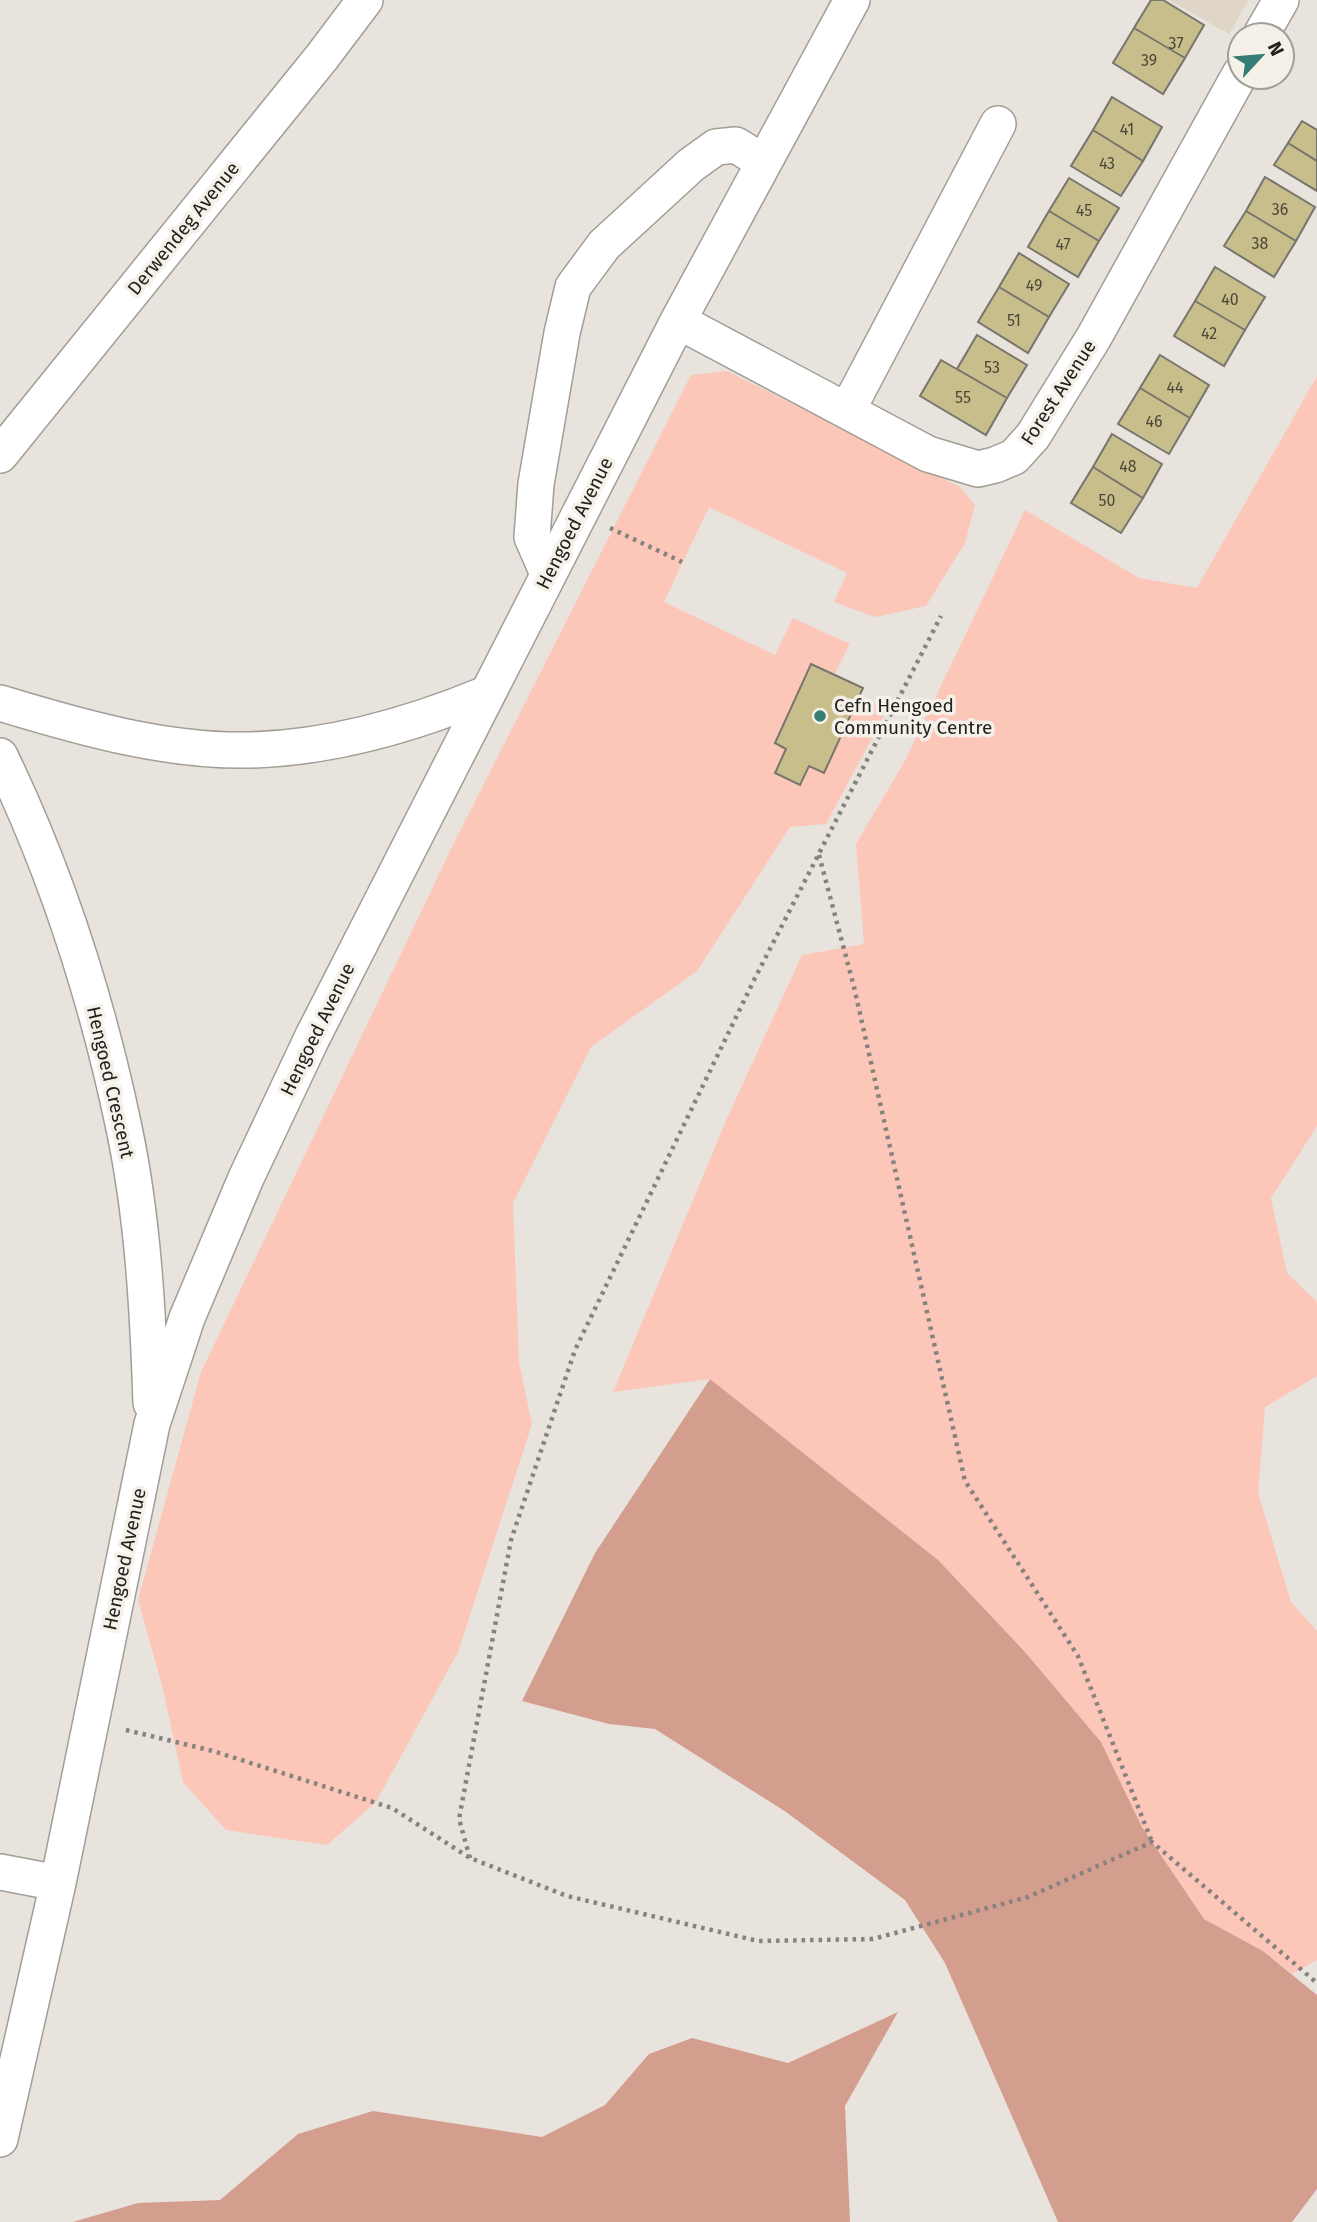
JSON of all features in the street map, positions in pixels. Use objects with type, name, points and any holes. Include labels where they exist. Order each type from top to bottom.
[{"type":"street","name":"Derwendeg Avenue","points":[[0,455],[323,57],[365,0]]},
{"type":"street","name":"Hengoed Avenue","points":[[0,2138],[58,1883],[152,1424],[187,1318],[246,1178],[312,1038],[678,321],[852,0]]},
{"type":"street","points":[[1269,21],[1281,0]]},
{"type":"street","name":"Forest Avenue","points":[[678,321],[928,454],[978,469],[1014,457],[1033,436],[1094,337],[1231,91]]},
{"type":"street","points":[[847,411],[998,124]]},
{"type":"street","points":[[548,574],[532,537],[536,484],[562,332],[573,287],[604,245],[691,165],[716,147],[736,145],[763,162]]},
{"type":"street","points":[[0,703],[48,718],[175,745],[250,750],[359,737],[428,718],[486,694]]},
{"type":"street","name":"Hengoed Crescent","points":[[0,756],[26,810],[68,915],[125,1129],[142,1255],[152,1424]]},
{"type":"street","points":[[0,1872],[58,1883]]},
{"type":"path","points":[[579,514],[682,562]]},
{"type":"path","points":[[470,1858],[459,1819],[511,1540],[575,1350],[754,980],[941,617]]},
{"type":"path","points":[[818,854],[854,987],[965,1481],[1078,1656],[1152,1842],[1317,1983]]},
{"type":"path","points":[[91,1722],[213,1751],[392,1808],[470,1858],[567,1896],[758,1941],[873,1939],[1028,1897],[1152,1842]]},
{"type":"shaded area","points":[[1169,0],[1249,0],[1237,21],[1226,21],[1226,32]]},
{"type":"shaded area","points":[[727,371],[960,487],[975,505],[965,543],[926,606],[875,617],[834,602],[847,573],[709,507],[664,602],[775,655],[793,618],[850,644],[834,675],[811,664],[775,743],[786,749],[775,773],[800,785],[809,766],[824,773],[858,698],[888,708],[826,824],[790,827],[697,971],[591,1047],[513,1203],[519,1363],[532,1424],[458,1652],[376,1802],[327,1845],[226,1830],[183,1782],[163,1689],[138,1600],[201,1372],[452,847],[691,375]]},
{"type":"shaded area","points":[[1317,376],[1317,1126],[1271,1198],[1287,1273],[1317,1302],[1317,1376],[1265,1407],[1258,1493],[1291,1602],[1317,1631],[1317,1960],[1292,1974],[1263,1951],[1204,1919],[1142,1827],[1101,1742],[1025,1652],[937,1560],[710,1379],[613,1392],[728,1116],[802,955],[864,944],[856,844],[906,759],[1025,510],[1139,578],[1197,588]]},
{"type":"shaded area","points":[[710,1379],[938,1560],[1025,1652],[1101,1742],[1142,1827],[1204,1919],[1263,1951],[1317,1995],[1317,2189],[1292,2222],[1058,2222],[945,1963],[905,1900],[786,1812],[655,1729],[609,1724],[522,1701],[595,1553]]},
{"type":"shaded area","points":[[898,2012],[845,2106],[850,2222],[73,2222],[138,2203],[220,2200],[298,2134],[373,2111],[542,2137],[605,2105],[649,2054],[692,2038],[788,2063]]},
{"type":"building","points":[[1151,0],[1163,0],[1204,25],[1185,58],[1134,28]]},
{"type":"building","points":[[1134,28],[1185,58],[1163,94],[1113,63]]},
{"type":"building","points":[[1112,97],[1162,127],[1143,161],[1093,130]]},
{"type":"building","points":[[1302,121],[1317,130],[1317,161],[1288,143]]},
{"type":"building","points":[[1093,130],[1143,161],[1121,196],[1071,166]]},
{"type":"building","points":[[1288,143],[1317,161],[1317,191],[1274,165]]},
{"type":"building","points":[[1265,177],[1315,207],[1296,241],[1246,211]]},
{"type":"building","points":[[1069,178],[1119,208],[1099,241],[1049,211]]},
{"type":"building","points":[[1049,211],[1099,241],[1078,277],[1028,247]]},
{"type":"building","points":[[1246,211],[1296,241],[1274,277],[1224,246]]},
{"type":"building","points":[[1019,253],[1069,284],[1049,317],[999,287]]},
{"type":"building","points":[[1215,267],[1265,297],[1245,330],[1195,301]]},
{"type":"building","points":[[999,287],[1049,317],[1028,353],[978,322]]},
{"type":"building","points":[[1195,301],[1245,330],[1224,366],[1174,336]]},
{"type":"building","points":[[977,335],[1027,365],[1007,398],[957,369]]},
{"type":"building","points":[[1160,355],[1209,385],[1190,418],[1140,388]]},
{"type":"building","points":[[941,360],[1007,398],[986,435],[920,396]]},
{"type":"building","points":[[1140,388],[1190,418],[1169,454],[1118,424]]},
{"type":"building","points":[[1112,434],[1162,464],[1143,498],[1093,467]]},
{"type":"building","points":[[1093,467],[1143,498],[1121,533],[1071,503]]},
{"type":"building","points":[[811,664],[863,688],[824,773],[809,766],[800,785],[775,773],[786,749],[775,743]]},
{"type":"place","name":"Cefn Hengoed Community Centre","points":[[820,716]]}]
